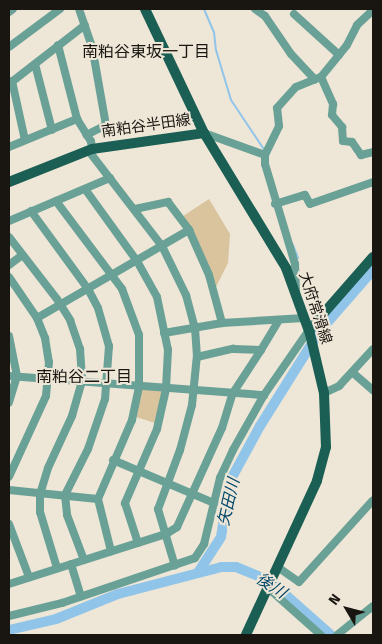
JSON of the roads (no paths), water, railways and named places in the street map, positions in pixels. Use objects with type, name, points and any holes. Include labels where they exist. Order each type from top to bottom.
[{"type":"main road","name":"大府常滑線","points":[[145,9],[204,132],[290,266],[324,393],[326,447],[318,481],[279,568],[246,635]]},
{"type":"main road","name":"南粕谷半田線","points":[[9,182],[90,150],[204,132]]},
{"type":"main road","points":[[309,332],[373,256]]},
{"type":"street","points":[[9,12],[12,9]]},
{"type":"street","points":[[9,47],[60,9]]},
{"type":"street","points":[[79,9],[92,46],[106,125],[86,135]]},
{"type":"street","points":[[255,9],[318,78],[333,104],[332,115],[342,127],[343,141],[352,142],[361,155],[373,152]]},
{"type":"street","points":[[290,266],[265,155],[279,126],[280,102],[296,87],[318,78],[339,56],[354,30],[373,10]]},
{"type":"street","points":[[294,14],[339,56]]},
{"type":"street","points":[[26,140],[11,82],[85,25]]},
{"type":"street","points":[[58,46],[77,119],[86,135],[90,150],[162,246],[186,295],[195,328],[197,357],[194,390],[180,450],[158,509],[175,566]]},
{"type":"street","points":[[35,64],[52,130]]},
{"type":"street","points":[[9,147],[77,119]]},
{"type":"street","points":[[204,132],[265,155]]},
{"type":"street","points":[[9,221],[110,178]]},
{"type":"street","points":[[276,204],[305,194],[310,204],[373,182]]},
{"type":"street","points":[[85,189],[137,261],[157,296],[168,350],[166,389],[157,429],[125,503],[138,543]]},
{"type":"street","points":[[56,201],[112,275],[129,303],[138,331],[140,387],[132,420],[98,498],[111,551]]},
{"type":"street","points":[[135,209],[168,202],[190,230],[209,274],[222,323]]},
{"type":"street","points":[[31,211],[88,289],[98,308],[109,346],[105,399],[91,440],[65,495],[67,515],[84,560]]},
{"type":"street","points":[[37,318],[190,230]]},
{"type":"street","points":[[9,237],[21,256],[61,305],[77,339],[82,381],[72,416],[40,494],[40,512],[57,568]]},
{"type":"street","points":[[9,265],[21,256]]},
{"type":"street","points":[[9,277],[37,318],[45,338],[49,379],[39,412],[9,477]]},
{"type":"street","points":[[164,334],[222,323],[304,318]]},
{"type":"street","points":[[9,584],[166,534],[177,527],[222,428],[233,393],[279,320]]},
{"type":"street","points":[[9,616],[81,596],[175,566],[200,553],[220,478],[264,395],[309,332]]},
{"type":"street","points":[[9,336],[13,376],[9,402]]},
{"type":"street","points":[[197,357],[233,349],[260,350]]},
{"type":"street","points":[[324,393],[339,386],[373,349]]},
{"type":"street","points":[[352,372],[373,390]]},
{"type":"street","points":[[13,376],[264,395]]},
{"type":"street","points":[[114,460],[166,485],[214,503]]},
{"type":"street","points":[[9,490],[98,498]]},
{"type":"street","points":[[279,568],[299,582],[373,500]]},
{"type":"street","points":[[9,524],[29,577]]},
{"type":"street","points":[[71,564],[81,596]]},
{"type":"street","points":[[268,588],[321,635]]},
{"type":"street","points":[[337,635],[373,606]]},
{"type":"waterway","points":[[204,9],[214,32],[216,50],[231,100],[265,151]]},
{"type":"waterway","points":[[293,245],[298,258]]},
{"type":"waterway","name":"矢田川","points":[[199,571],[221,537],[230,481],[260,426],[319,332],[373,270]]},
{"type":"waterway","name":"矢田川","points":[[9,630],[56,619],[118,594],[222,567],[236,567],[270,581],[331,635]]},
{"type":"district","name":"南粕谷東坂一丁目","points":[[146,52]]},
{"type":"district","name":"南粕谷二丁目","points":[[84,377]]},
{"type":"water label","name":"後川","points":[[271,586]]}]
